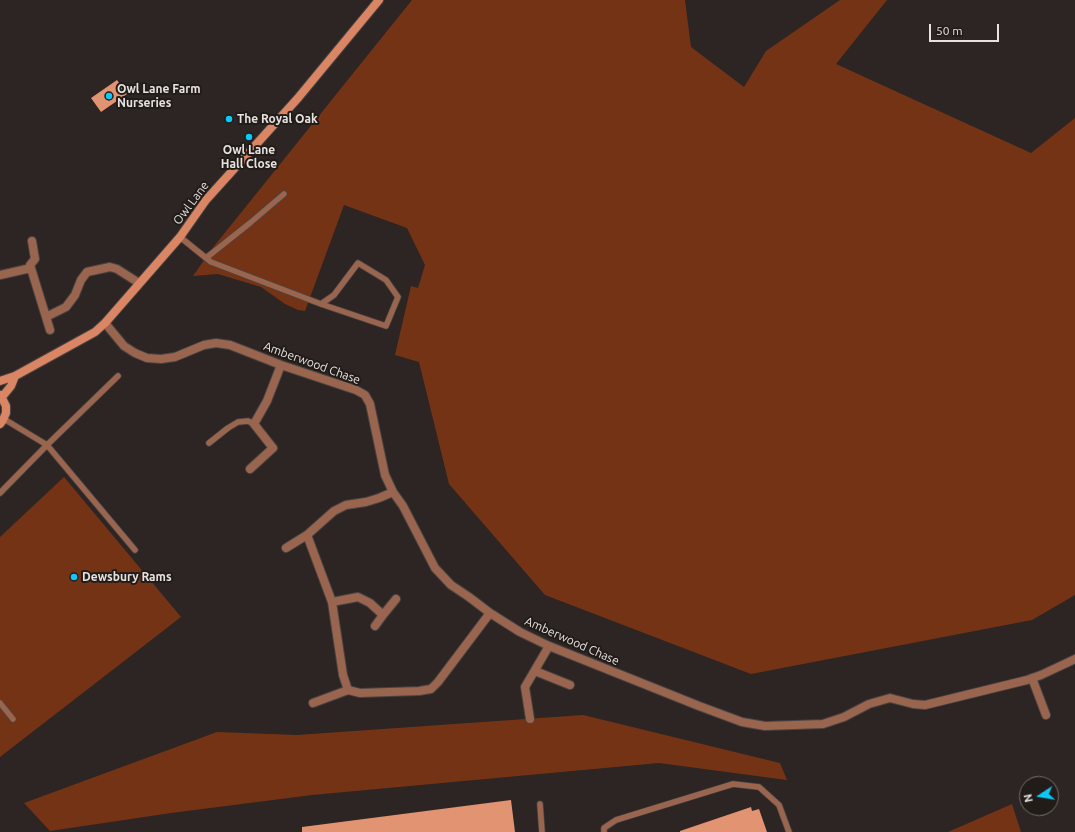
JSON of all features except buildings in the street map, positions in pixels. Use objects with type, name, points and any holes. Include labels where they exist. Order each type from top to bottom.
[{"type":"main road","name":"Owl Lane","points":[[0,381],[15,376],[95,332],[105,323],[180,237],[206,200],[298,98],[379,0]]},
{"type":"main road","points":[[2,422],[6,414],[6,406],[1,396],[11,386],[15,376]]},
{"type":"street","points":[[32,241],[35,259],[30,265],[50,330]]},
{"type":"street","points":[[0,275],[31,268]]},
{"type":"street","points":[[46,317],[66,307],[75,295],[86,272],[110,268],[118,269],[139,284]]},
{"type":"street","name":"Amberwood Chase","points":[[105,323],[124,346],[147,358],[161,359],[175,357],[204,345],[216,343],[230,346],[356,390],[365,396],[370,404],[385,475],[393,492],[403,506],[436,568],[451,584],[490,614],[520,632],[549,646],[742,722],[765,726],[823,724],[838,719],[869,704],[890,698],[913,704],[925,705],[1032,678],[1075,659]]},
{"type":"street","points":[[250,469],[274,448],[254,424],[267,401],[281,365]]},
{"type":"street","points":[[286,548],[307,535],[334,511],[346,505],[366,502],[393,492]]},
{"type":"street","points":[[307,535],[332,602],[343,675],[348,690]]},
{"type":"street","points":[[332,602],[358,597],[370,603],[383,615]]},
{"type":"street","points":[[375,626],[396,599]]},
{"type":"street","points":[[313,703],[348,690],[360,693],[419,691],[431,689],[490,614]]},
{"type":"street","points":[[530,719],[525,687],[549,646]]},
{"type":"street","points":[[535,670],[570,685]]},
{"type":"street","points":[[1032,678],[1046,715]]},
{"type":"lane","points":[[206,258],[250,224],[284,194]]},
{"type":"lane","points":[[180,237],[211,262],[321,304],[386,326],[398,297],[386,280],[358,263],[334,295],[321,304]]},
{"type":"lane","points":[[0,493],[118,376]]},
{"type":"lane","points":[[209,443],[238,422],[248,421],[254,424]]},
{"type":"lane","points":[[2,422],[47,445],[135,550]]},
{"type":"lane","points":[[0,703],[13,719]]},
{"type":"lane","points":[[604,832],[604,828],[616,820],[733,784],[759,787],[779,805],[789,832]]},
{"type":"lane","points":[[540,804],[542,832]]},
{"type":"shaded area","points":[[412,0],[685,0],[691,47],[744,87],[766,51],[840,0],[887,0],[836,64],[1031,153],[1075,118],[1075,595],[1032,620],[751,674],[545,595],[449,484],[419,362],[395,355],[411,286],[418,288],[425,265],[407,228],[344,205],[305,311],[298,310],[285,304],[261,287],[218,274],[193,276],[211,250]]},
{"type":"shaded area","name":"Dewsbury Rams","points":[[64,477],[181,617],[0,757],[0,537]]},
{"type":"shaded area","points":[[583,715],[780,763],[787,780],[659,763],[312,795],[171,813],[50,831],[24,803],[217,732],[297,735]]},
{"type":"shaded area","points":[[1012,804],[1021,832],[948,832]]},
{"type":"place","name":"Owl Lane Farm Nurseries","points":[[109,96]]},
{"type":"place","name":"The Royal Oak","points":[[229,119]]},
{"type":"place","name":"Owl Lane Hall Close","points":[[249,137]]},
{"type":"place","name":"Dewsbury Rams","points":[[74,577]]}]
